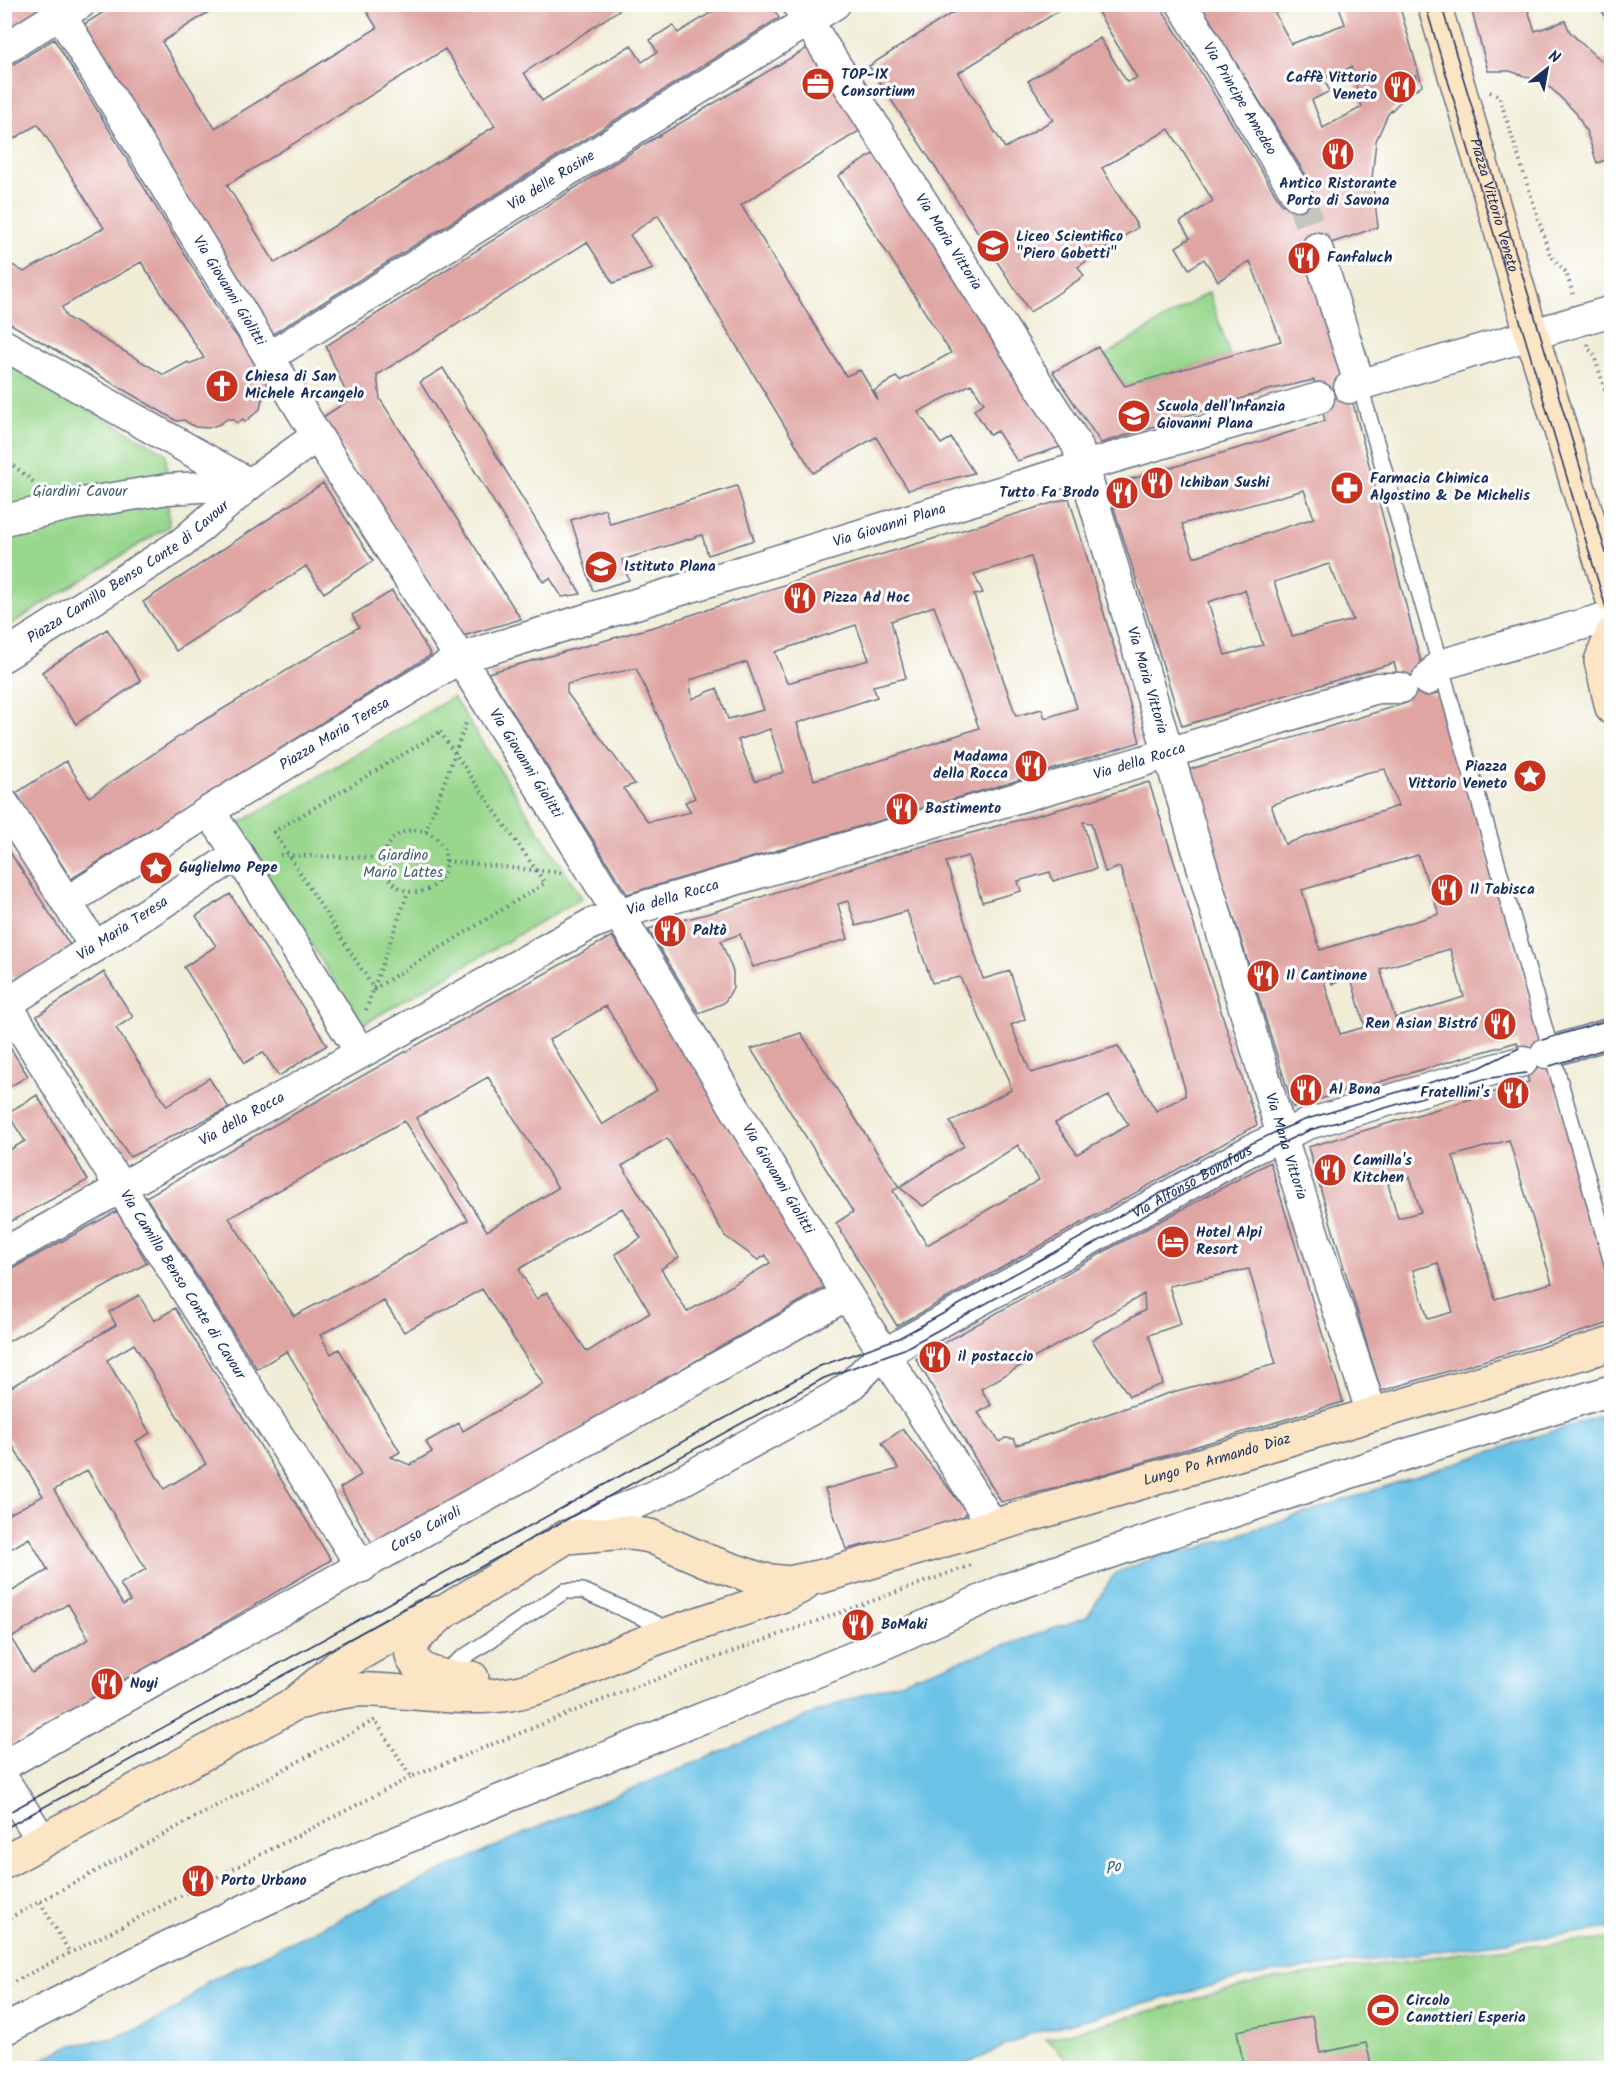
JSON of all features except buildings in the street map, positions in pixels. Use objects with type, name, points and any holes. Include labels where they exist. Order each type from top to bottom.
[{"type":"main road","name":"Piazza Vittorio Veneto","points":[[1434,4],[1611,597]]},
{"type":"main road","points":[[1611,634],[1601,661],[1611,708]]},
{"type":"main road","name":"Lungo Po Armando Diaz","points":[[823,1576],[992,1524],[1611,1344]]},
{"type":"main road","points":[[703,1623],[657,1624],[610,1636],[523,1672],[463,1679],[440,1676],[425,1671],[415,1661],[412,1647],[418,1636],[444,1612],[566,1537],[627,1532],[650,1536],[707,1561],[762,1580],[789,1582],[823,1576]]},
{"type":"main road","points":[[294,1704],[340,1692],[372,1689],[426,1695],[510,1694],[549,1683],[632,1648],[784,1595],[823,1576]]},
{"type":"main road","points":[[4,1862],[294,1704],[340,1665],[424,1616],[444,1612]]},
{"type":"street","name":"Via delle Rosine","points":[[269,357],[802,13],[835,4]]},
{"type":"street","name":"Via Principe Amedeo","points":[[1182,4],[1297,195]]},
{"type":"street","points":[[4,49],[64,8]]},
{"type":"street","name":"Via Giovanni Giolitti","points":[[64,8],[317,436],[460,658],[618,914],[847,1295],[992,1524]]},
{"type":"street","name":"Via Maria Vittoria","points":[[802,13],[1077,445],[1282,1136],[1372,1414]]},
{"type":"street","points":[[1321,262],[1354,387],[1611,311]]},
{"type":"street","points":[[4,345],[250,484]]},
{"type":"street","name":"Via Giovanni Plana","points":[[460,658],[1084,466],[1319,398]]},
{"type":"street","name":"Piazza Camillo Benso Conte di Cavour","points":[[4,656],[182,543],[250,484],[317,436]]},
{"type":"street","name":"Piazza Camillo Benso Conte di Cavour","points":[[4,520],[70,505],[168,489],[250,484]]},
{"type":"street","points":[[1423,677],[1611,616]]},
{"type":"street","name":"Piazza Maria Teresa","points":[[67,902],[209,811],[460,658]]},
{"type":"street","name":"Via della Rocca","points":[[4,1253],[591,924],[618,914],[1125,767],[1377,688],[1423,677]]},
{"type":"street","points":[[4,804],[95,947]]},
{"type":"street","points":[[209,811],[360,1052]]},
{"type":"street","name":"Via Maria Teresa","points":[[6,1002],[238,854]]},
{"type":"street","name":"Via Camillo Benso Conte di Cavour","points":[[6,1002],[362,1567]]},
{"type":"street","points":[[1540,1056],[1611,1033]]},
{"type":"street","name":"Via Alfonso Bonafous","points":[[884,1354],[1253,1149],[1308,1124],[1540,1056]]},
{"type":"street","name":"Corso Cairoli","points":[[4,1764],[362,1567],[847,1295]]},
{"type":"street","points":[[566,1537],[606,1515],[654,1496],[836,1396],[884,1354]]},
{"type":"street","points":[[4,2030],[166,1947],[337,1866],[873,1649],[1006,1589],[1399,1456],[1611,1390]]},
{"type":"street","points":[[4,1780],[42,1840]]},
{"type":"lane","points":[[1354,387],[1423,677],[1540,1056],[1611,1263]]},
{"type":"lane","points":[[440,1676],[458,1661],[566,1591],[583,1591],[657,1624]]},
{"type":"path","points":[[1409,77],[1420,75]]},
{"type":"path","points":[[1455,76],[1499,96],[1550,255],[1566,272],[1574,300]]},
{"type":"path","points":[[1587,339],[1589,349],[1594,354],[1611,414]]},
{"type":"path","points":[[426,832],[470,711]]},
{"type":"path","points":[[440,732],[545,883],[374,989],[274,832],[440,732]]},
{"type":"path","points":[[405,831],[426,832],[442,845],[446,861],[443,876],[436,885],[418,893],[399,889],[386,873],[384,858],[388,844],[405,831]]},
{"type":"path","points":[[279,855],[384,858]]},
{"type":"path","points":[[446,861],[563,873]]},
{"type":"path","points":[[365,1012],[408,892]]},
{"type":"path","points":[[4,1921],[375,1720],[387,1741]]},
{"type":"path","points":[[4,1987],[411,1777]]},
{"type":"path","points":[[40,1902],[70,1953]]},
{"type":"path","points":[[133,1920],[136,1926]]},
{"type":"path","points":[[83,1946],[86,1951]]},
{"type":"green space","points":[[1209,292],[1230,356],[1125,386],[1104,356]]},
{"type":"green space","name":"Giardini Cavour","points":[[5,363],[166,453],[169,526],[5,628]]},
{"type":"green space","name":"Giardino Mario Lattes","points":[[453,697],[582,898],[362,1025],[236,825]]},
{"type":"green space","name":"Circolo Canottieri Esperia","points":[[1611,1939],[1611,2068],[1076,2068],[1046,2039],[1262,1981],[1468,1952]]},
{"type":"water","name":"Po","points":[[1611,1412],[1611,1928],[1245,1977],[1030,2034],[958,2068],[26,2068],[68,2046],[114,2038],[147,2025],[178,2008],[207,1982],[536,1828],[850,1699],[1087,1617],[1115,1573],[1182,1547],[1186,1552]]},
{"type":"tunnel","points":[[1297,195],[1303,205],[1317,248]]},
{"type":"tram line","points":[[1425,4],[1612,628]]},
{"type":"tram line","points":[[1441,4],[1612,573]]},
{"type":"tram line","points":[[1542,1040],[1612,1019]]},
{"type":"tram line","points":[[1550,1066],[1612,1047]]},
{"type":"tram line","points":[[4,1815],[820,1366],[899,1338],[1242,1148],[1307,1119],[1479,1068],[1519,1048]]},
{"type":"tram line","points":[[4,1829],[824,1378],[904,1349],[1247,1159],[1310,1130],[1484,1079],[1526,1073]]},
{"type":"place","name":"TOP-IX Consortium","points":[[818,84]]},
{"type":"place","name":"Caffè Vittorio Veneto","points":[[1400,87]]},
{"type":"place","name":"Antico Ristorante Porto di Savona","points":[[1338,154]]},
{"type":"place","name":"Liceo Scientifico \"Piero Gobetti\"","points":[[993,246]]},
{"type":"place","name":"Fanfaluch","points":[[1304,258]]},
{"type":"place","name":"Chiesa di San Michele Arcangelo","points":[[222,386]]},
{"type":"place","name":"Scuola dell'Infanzia Giovanni Plana","points":[[1134,416]]},
{"type":"place","name":"Ichiban Sushi","points":[[1157,483]]},
{"type":"place","name":"Farmacia Chimica Algostino & De Michelis","points":[[1347,488]]},
{"type":"place","name":"Tutto Fa Brodo","points":[[1122,493]]},
{"type":"place","name":"Istituto Plana","points":[[601,567]]},
{"type":"place","name":"Pizza Ad Hoc","points":[[800,598]]},
{"type":"place","name":"Madama della Rocca","points":[[1031,766]]},
{"type":"place","name":"Piazza Vittorio Veneto","points":[[1530,776]]},
{"type":"place","name":"Bastimento","points":[[902,809]]},
{"type":"place","name":"Guglielmo Pepe","points":[[156,868]]},
{"type":"place","name":"Il Tabisca","points":[[1447,890]]},
{"type":"place","name":"Paltò","points":[[670,931]]},
{"type":"place","name":"Il Cantinone","points":[[1263,976]]},
{"type":"place","name":"Ren Asian Bistró","points":[[1500,1024]]},
{"type":"place","name":"Al Bona","points":[[1306,1090]]},
{"type":"place","name":"Fratellini's","points":[[1513,1093]]},
{"type":"place","name":"Camilla's Kitchen","points":[[1330,1170]]},
{"type":"place","name":"Hotel Alpi Resort","points":[[1173,1242]]},
{"type":"place","name":"il postaccio","points":[[935,1357]]},
{"type":"place","name":"BoMaki","points":[[858,1625]]},
{"type":"place","name":"Noyi","points":[[107,1684]]},
{"type":"place","name":"Porto Urbano","points":[[198,1881]]},
{"type":"place","name":"Circolo Canottieri Esperia","points":[[1383,2010]]}]
